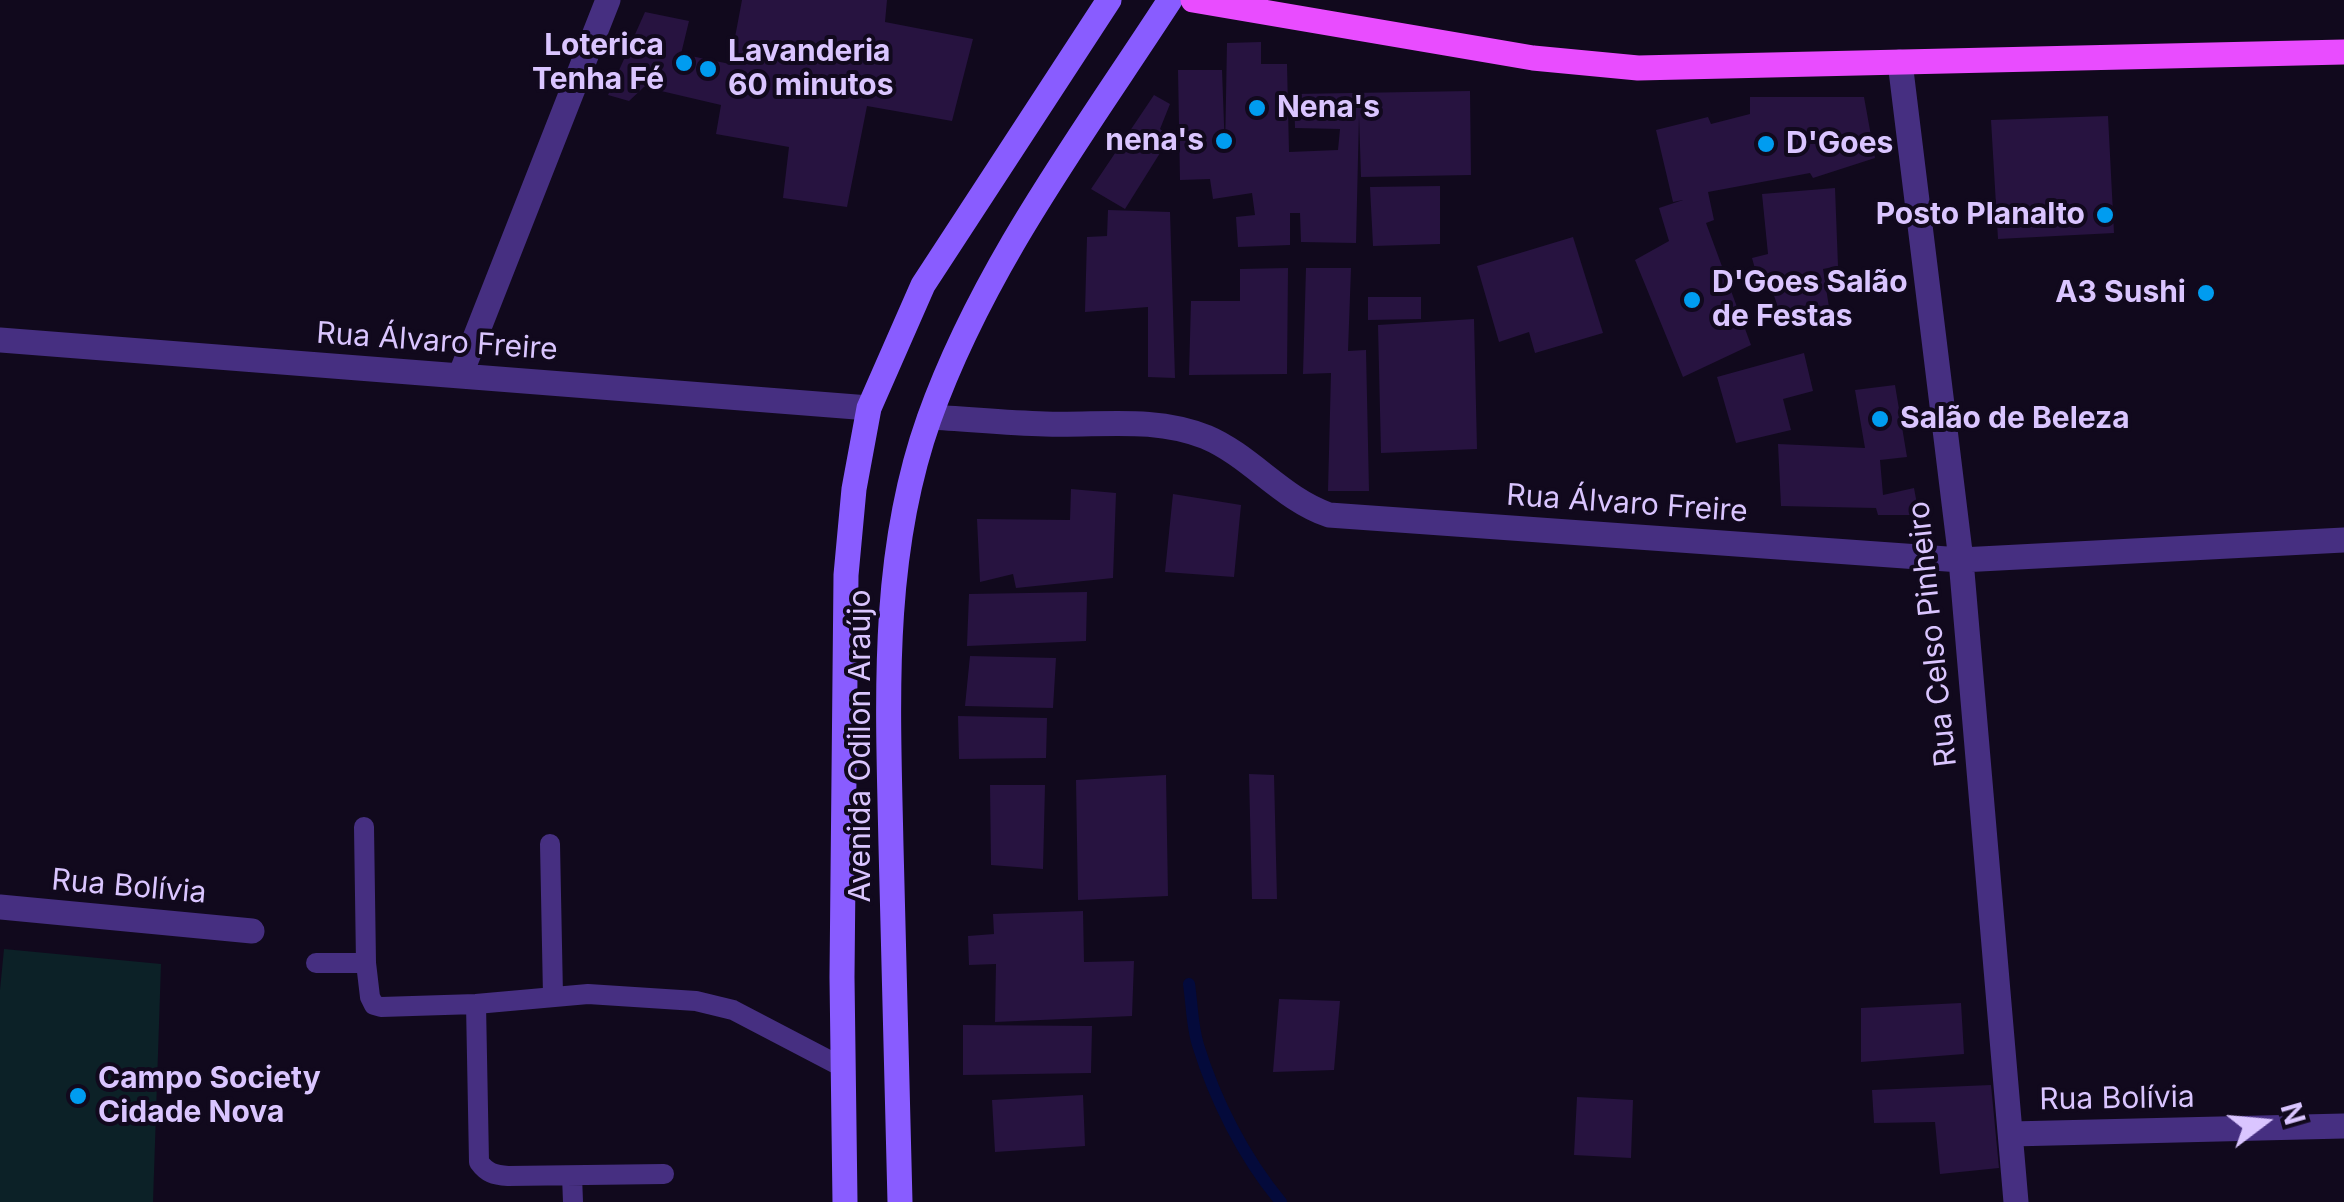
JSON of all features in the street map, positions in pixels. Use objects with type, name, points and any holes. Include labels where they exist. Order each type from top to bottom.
[{"type":"main road","name":"Avenida Odilon Araújo","points":[[845,1202],[846,575],[854,489],[868,408],[923,285],[1109,0]]},
{"type":"main road","name":"Avenida Odilon Araújo","points":[[900,1202],[888,691],[898,537],[912,474],[930,416],[978,306],[1012,244],[1170,0]]},
{"type":"main road","points":[[1192,0],[1532,58],[1638,68],[2344,52]]},
{"type":"street","points":[[460,376],[608,0]]},
{"type":"street","name":"Rua Celso Pinheiro","points":[[1900,62],[1961,560],[2016,1202]]},
{"type":"street","name":"Rua Álvaro Freire","points":[[0,340],[868,408]]},
{"type":"street","name":"Rua Álvaro Freire","points":[[930,416],[1049,424],[1141,421],[1206,437],[1230,450],[1308,508],[1329,516],[1961,560],[2344,540]]},
{"type":"street","name":"Rua Bolívia","points":[[0,908],[252,930]]},
{"type":"street","name":"Rua Bolívia","points":[[2012,1134],[2344,1126]]},
{"type":"lane","points":[[364,827],[366,962],[374,1005],[476,1004],[588,994],[718,1004],[844,1068]]},
{"type":"lane","points":[[550,844],[553,996]]},
{"type":"lane","points":[[316,963],[366,962]]},
{"type":"lane","points":[[476,1004],[479,1162],[492,1175],[664,1174]]},
{"type":"lane","points":[[572,1176],[573,1202]]},
{"type":"shaded area","name":"Campo Society Cidade Nova","points":[[4,949],[161,964],[153,1202],[0,1202],[0,990]]},
{"type":"building","points":[[742,0],[887,0],[885,22],[973,39],[952,121],[867,106],[847,207],[783,198],[789,147],[716,134],[721,105],[644,87],[629,101],[608,95],[645,12],[689,21],[681,54],[730,64]]},
{"type":"building","points":[[1261,42],[1261,64],[1287,64],[1289,152],[1338,150],[1340,129],[1295,128],[1294,94],[1470,91],[1471,175],[1361,177],[1359,115],[1356,243],[1301,242],[1300,213],[1290,213],[1290,245],[1238,247],[1236,217],[1255,215],[1252,193],[1213,199],[1210,179],[1180,180],[1178,70],[1222,70],[1225,151],[1227,43]]},
{"type":"building","points":[[1154,95],[1170,104],[1160,129],[1170,137],[1125,209],[1091,189]]},
{"type":"building","points":[[1750,97],[1864,97],[1875,158],[1813,178],[1810,173],[1708,192],[1714,220],[1706,223],[1751,345],[1683,377],[1635,260],[1669,241],[1659,208],[1683,200],[1673,202],[1656,130],[1708,117],[1711,124],[1750,114]]},
{"type":"building","points":[[2108,116],[2114,233],[1998,239],[1991,120]]},
{"type":"building","points":[[1440,186],[1440,244],[1373,246],[1370,187]]},
{"type":"building","points":[[1835,188],[1838,266],[1823,269],[1829,307],[1781,317],[1769,280],[1759,283],[1752,258],[1768,254],[1762,194]]},
{"type":"building","points":[[1108,210],[1170,212],[1175,378],[1148,377],[1148,307],[1085,312],[1087,237],[1107,236]]},
{"type":"building","points":[[1573,237],[1603,333],[1535,353],[1529,332],[1499,342],[1477,266]]},
{"type":"building","points":[[1288,268],[1287,374],[1189,375],[1191,301],[1240,301],[1240,269]]},
{"type":"building","points":[[1306,268],[1351,268],[1348,351],[1366,350],[1369,491],[1328,491],[1331,373],[1303,374]]},
{"type":"building","points":[[1368,297],[1421,297],[1421,319],[1368,320]]},
{"type":"building","points":[[1474,319],[1477,449],[1381,453],[1378,325]]},
{"type":"building","points":[[1804,353],[1813,391],[1783,399],[1791,430],[1736,443],[1717,377]]},
{"type":"building","points":[[1895,385],[1907,457],[1880,460],[1883,495],[1914,488],[1919,515],[1878,515],[1876,508],[1781,506],[1778,444],[1865,448],[1855,390]]},
{"type":"building","points":[[1071,489],[1116,493],[1113,578],[1016,588],[1013,574],[980,582],[977,519],[1070,520]]},
{"type":"building","points":[[1173,494],[1241,505],[1234,577],[1165,572]]},
{"type":"building","points":[[1087,592],[1086,641],[967,646],[969,594]]},
{"type":"building","points":[[970,656],[1056,658],[1053,708],[965,706]]},
{"type":"building","points":[[958,716],[1047,718],[1046,758],[959,759]]},
{"type":"building","points":[[1249,774],[1274,775],[1277,899],[1252,899]]},
{"type":"building","points":[[1166,775],[1168,896],[1078,900],[1076,780]]},
{"type":"building","points":[[990,785],[1045,785],[1043,869],[991,865]]},
{"type":"building","points":[[1083,911],[1084,962],[1134,961],[1132,1016],[995,1022],[996,964],[969,965],[968,936],[994,934],[993,914]]},
{"type":"building","points":[[1279,999],[1340,1001],[1334,1070],[1273,1072]]},
{"type":"building","points":[[1961,1003],[1964,1054],[1861,1062],[1861,1008]]},
{"type":"building","points":[[963,1025],[1092,1026],[1091,1073],[963,1075]]},
{"type":"building","points":[[1991,1085],[1999,1168],[1940,1174],[1935,1122],[1874,1123],[1872,1090]]},
{"type":"building","points":[[1083,1095],[1085,1146],[995,1152],[992,1100]]},
{"type":"building","points":[[1577,1097],[1633,1100],[1631,1158],[1574,1155]]},
{"type":"waterway","points":[[1189,984],[1196,1038],[1213,1087],[1243,1147],[1281,1202]]},
{"type":"place","name":"Loterica Tenha Fé","points":[[684,63]]},
{"type":"place","name":"Lavanderia 60 minutos","points":[[708,69]]},
{"type":"place","name":"Nena's","points":[[1257,108]]},
{"type":"place","name":"nena's","points":[[1224,141]]},
{"type":"place","name":"D'Goes","points":[[1766,144]]},
{"type":"place","name":"Posto Planalto","points":[[2105,215]]},
{"type":"place","name":"A3 Sushi","points":[[2206,293]]},
{"type":"place","name":"D'Goes Salão de Festas","points":[[1692,300]]},
{"type":"place","name":"Salão de Beleza","points":[[1880,419]]},
{"type":"place","name":"Campo Society Cidade Nova","points":[[78,1096]]}]
